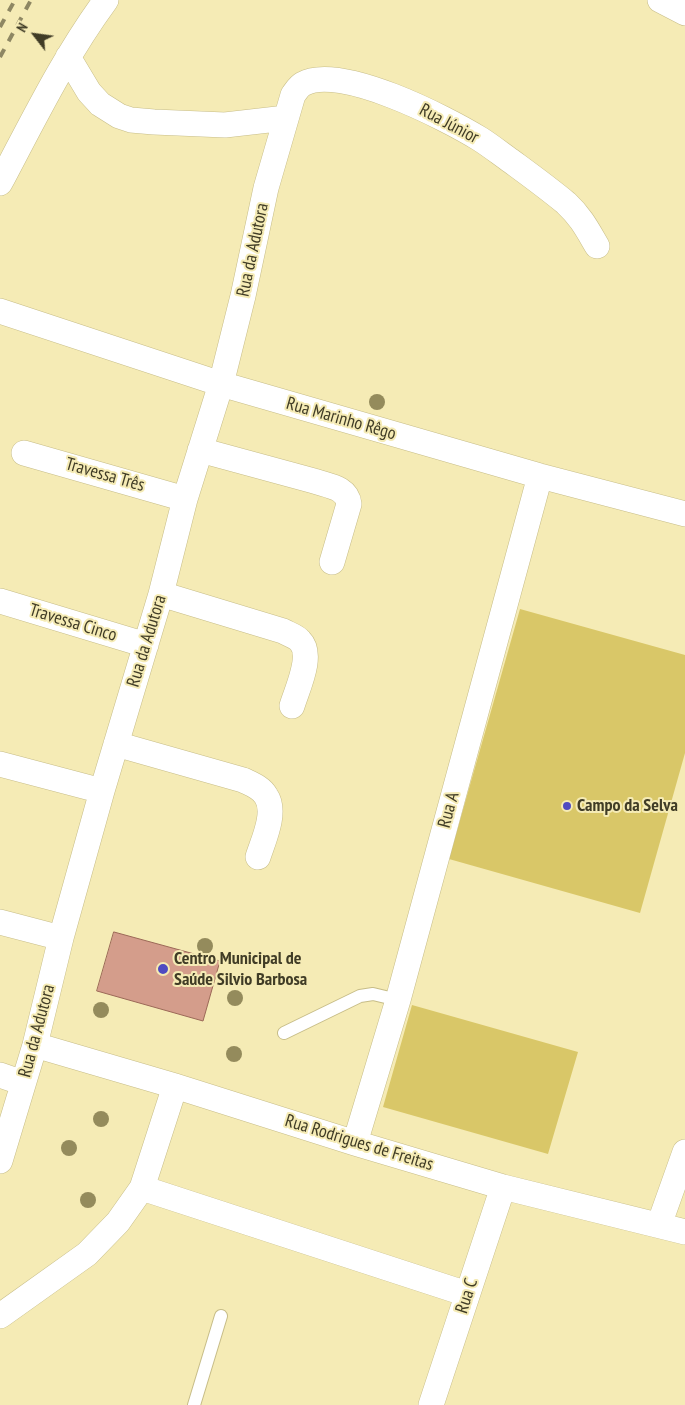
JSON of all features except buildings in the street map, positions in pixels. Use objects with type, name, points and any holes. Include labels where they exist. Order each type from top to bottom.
[{"type":"street","points":[[0,183],[68,57],[106,0]]},
{"type":"street","points":[[660,0],[685,14]]},
{"type":"street","points":[[68,57],[89,92],[100,104],[119,116],[131,120],[225,125],[286,118]]},
{"type":"street","name":"Rua Júnior","points":[[286,118],[293,95],[301,84],[320,78],[367,86],[437,116],[480,139],[567,204],[584,221],[597,246]]},
{"type":"street","name":"Rua da Adutora","points":[[0,1161],[35,1045],[61,938],[102,791],[161,594],[185,498],[221,384],[243,296],[266,188],[286,118]]},
{"type":"street","name":"Rua Marinho Rêgo","points":[[0,311],[221,384],[540,476],[685,514]]},
{"type":"street","points":[[200,450],[314,481],[345,493],[349,504],[332,562]]},
{"type":"street","name":"Travessa Três","points":[[24,453],[185,498]]},
{"type":"street","name":"Rua A","points":[[355,1143],[398,1000],[540,476]]},
{"type":"street","points":[[161,594],[283,631],[300,641],[306,658],[292,706]]},
{"type":"street","name":"Travessa Cinco","points":[[0,601],[146,645]]},
{"type":"street","points":[[116,744],[243,780],[256,786],[267,796],[270,808],[268,826],[258,857]]},
{"type":"street","points":[[0,764],[102,791]]},
{"type":"street","points":[[0,922],[61,938]]},
{"type":"street","name":"Rua Rodrigues de Freitas","points":[[35,1045],[503,1187],[685,1232]]},
{"type":"street","points":[[0,1075],[23,1083]]},
{"type":"street","points":[[0,1316],[87,1254],[118,1222],[142,1188],[175,1086]]},
{"type":"street","points":[[659,1225],[685,1152]]},
{"type":"street","name":"Rua C","points":[[431,1405],[503,1187]]},
{"type":"street","points":[[142,1188],[467,1294]]},
{"type":"lane","points":[[284,1033],[360,996],[373,994],[398,1000]]},
{"type":"lane","points":[[194,1405],[221,1316]]},
{"type":"shaded area","name":"Campo da Selva","points":[[520,609],[685,655],[685,753],[640,913],[449,859]]},
{"type":"shaded area","points":[[412,1005],[578,1052],[548,1154],[383,1107]]},
{"type":"railway","points":[[0,27],[15,0]]},
{"type":"railway","points":[[0,57],[31,0]]},
{"type":"place","name":"Campo da Selva","points":[[567,806]]},
{"type":"place","name":"Centro Municipal de Saúde Silvio Barbosa","points":[[163,969]]}]
